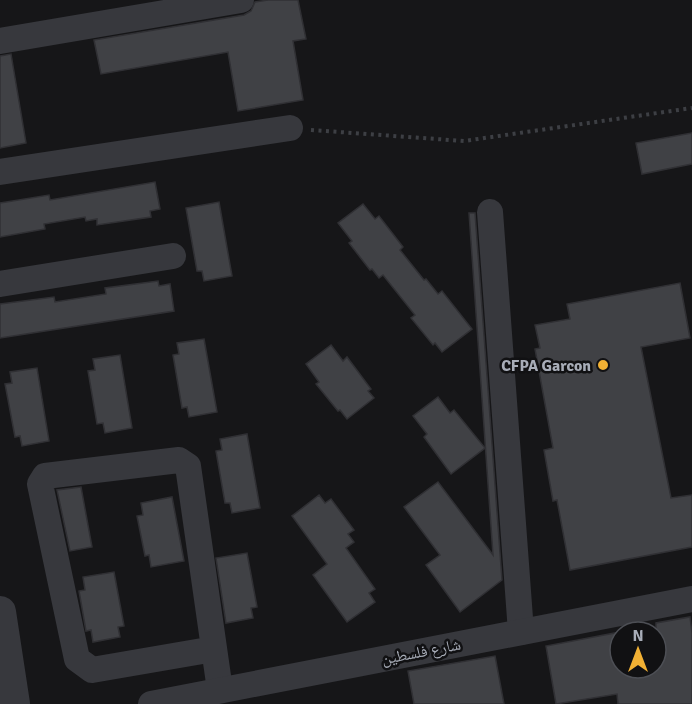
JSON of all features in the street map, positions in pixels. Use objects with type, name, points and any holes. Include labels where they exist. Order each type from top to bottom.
[{"type":"street","points":[[0,41],[241,0]]},
{"type":"street","points":[[0,172],[290,128]]},
{"type":"street","points":[[490,212],[521,632]]},
{"type":"street","points":[[0,284],[173,256]]},
{"type":"street","points":[[214,649],[92,670],[77,659],[40,484],[45,476],[180,460],[188,466],[220,690]]},
{"type":"street","name":"شارع فلسطين","points":[[151,704],[692,599]]},
{"type":"street","points":[[0,612],[14,704]]},
{"type":"path","points":[[290,128],[464,141],[692,108]]},
{"type":"building","points":[[298,0],[306,39],[293,41],[303,100],[238,111],[228,52],[101,74],[94,40],[244,15],[251,11],[255,2]]},
{"type":"building","points":[[11,54],[26,143],[0,148],[0,56]]},
{"type":"building","points":[[692,133],[692,164],[642,174],[636,143]]},
{"type":"building","points":[[155,182],[160,209],[150,211],[151,217],[97,225],[97,219],[86,221],[85,217],[44,224],[45,229],[0,237],[0,203],[49,195],[50,200]]},
{"type":"building","points":[[219,202],[232,276],[204,281],[202,271],[197,271],[186,208]]},
{"type":"building","points":[[363,204],[375,219],[379,216],[403,247],[400,250],[424,280],[426,279],[438,294],[442,291],[472,329],[442,352],[435,343],[433,345],[411,318],[415,315],[383,275],[379,278],[372,269],[370,270],[349,243],[352,241],[338,223]]},
{"type":"building","points":[[469,213],[475,213],[502,580],[460,612],[426,565],[440,555],[404,507],[438,482],[493,555]]},
{"type":"building","points":[[158,281],[159,286],[170,284],[174,311],[0,338],[0,304],[54,297],[55,302],[106,294],[105,288]]},
{"type":"building","points":[[680,283],[690,338],[641,347],[671,498],[692,495],[692,547],[570,570],[557,500],[553,501],[544,450],[553,448],[535,349],[540,348],[535,325],[570,319],[567,304]]},
{"type":"building","points":[[204,339],[217,412],[189,417],[187,407],[182,408],[173,355],[179,354],[177,343]]},
{"type":"building","points":[[331,345],[343,361],[347,357],[371,389],[368,391],[374,398],[347,419],[316,384],[319,382],[306,364]]},
{"type":"building","points":[[120,355],[132,428],[105,433],[103,423],[97,424],[88,371],[95,370],[93,359]]},
{"type":"building","points":[[37,368],[49,441],[22,446],[20,436],[15,437],[5,384],[12,383],[10,372]]},
{"type":"building","points":[[438,397],[450,413],[454,410],[485,448],[451,474],[424,437],[427,434],[413,416]]},
{"type":"building","points":[[247,434],[260,508],[232,513],[230,503],[225,503],[216,451],[222,450],[220,439]]},
{"type":"building","points":[[81,487],[92,547],[70,551],[57,490]]},
{"type":"building","points":[[319,495],[325,503],[331,499],[354,530],[348,534],[354,542],[346,548],[375,589],[369,593],[375,602],[347,622],[313,575],[327,564],[292,516]]},
{"type":"building","points":[[172,497],[184,561],[151,567],[149,555],[145,556],[137,516],[143,515],[141,503]]},
{"type":"building","points":[[247,553],[257,607],[251,608],[253,618],[226,623],[216,558]]},
{"type":"building","points":[[114,572],[124,626],[118,627],[120,637],[93,642],[91,630],[86,631],[79,591],[85,590],[83,577]]},
{"type":"building","points":[[690,617],[692,704],[618,704],[617,694],[556,704],[546,646],[608,634],[608,680],[668,680],[668,621]]},
{"type":"building","points":[[495,656],[504,704],[414,704],[408,671]]},
{"type":"place","name":"CFPA Garcon","points":[[603,365]]}]
